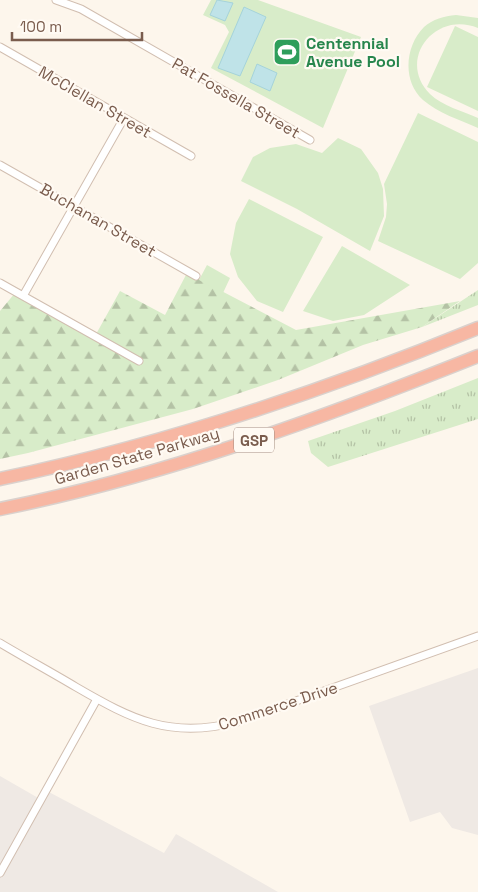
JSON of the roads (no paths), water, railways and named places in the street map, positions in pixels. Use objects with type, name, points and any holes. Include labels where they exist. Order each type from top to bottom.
[{"type":"highway","name":"Garden State Parkway","points":[[0,479],[74,462],[214,422],[378,367],[478,328]]},
{"type":"highway","name":"Garden State Parkway","points":[[0,509],[131,477],[245,442],[357,404],[478,356]]},
{"type":"street","name":"Pat Fossella Street","points":[[56,0],[82,9],[310,140]]},
{"type":"street","name":"McClellan Street","points":[[0,47],[191,156]]},
{"type":"street","points":[[24,296],[124,118]]},
{"type":"street","name":"Buchanan Street","points":[[0,165],[196,276]]},
{"type":"street","points":[[0,283],[139,361]]},
{"type":"street","name":"Commerce Drive","points":[[0,643],[125,715],[156,725],[189,729],[221,726],[478,636]]},
{"type":"street","points":[[0,873],[97,699]]},
{"type":"water","points":[[217,0],[233,3],[225,21],[210,15]]},
{"type":"water","points":[[244,7],[266,17],[240,76],[218,68]]},
{"type":"water","points":[[257,64],[277,73],[270,91],[250,82]]},
{"type":"place","name":"Centennial Avenue Pool","points":[[287,52]]}]
